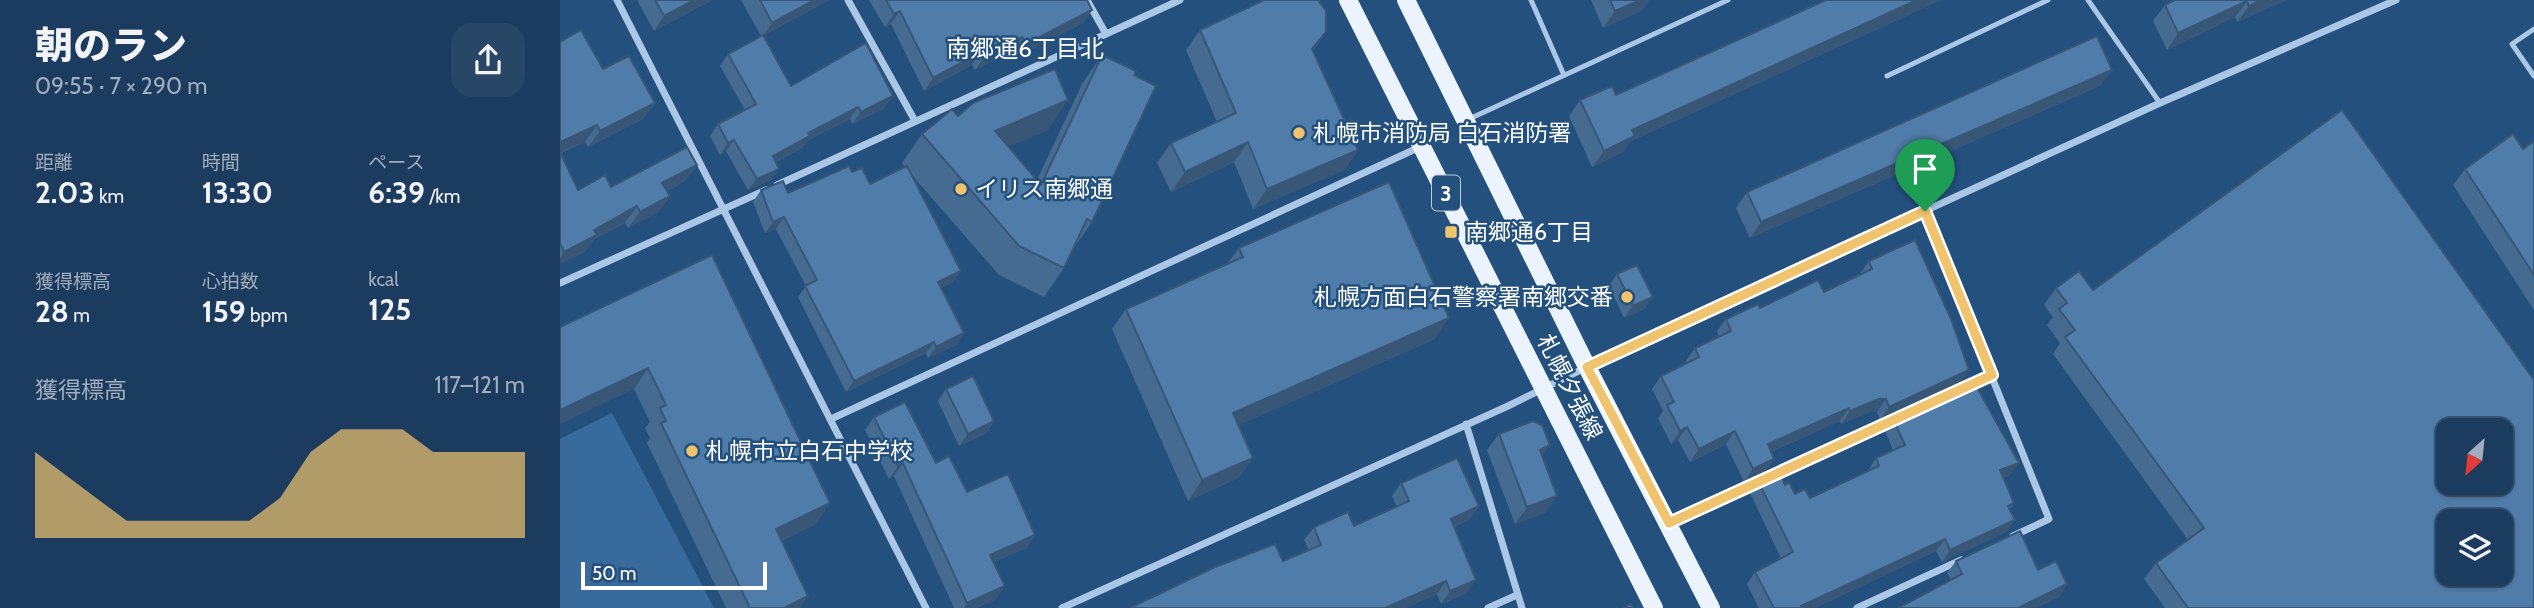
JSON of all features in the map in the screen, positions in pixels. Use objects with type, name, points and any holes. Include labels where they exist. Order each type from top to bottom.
[{"type":"main road","name":"札幌夕張線","points":[[1348,0],[1654,608]]},
{"type":"main road","name":"札幌夕張線","points":[[1406,0],[1587,367],[1711,608]]},
{"type":"street","points":[[617,0],[926,608]]},
{"type":"street","points":[[848,0],[915,121]]},
{"type":"street","points":[[1087,0],[1106,34]]},
{"type":"street","points":[[560,283],[1180,0]]},
{"type":"street","points":[[1062,608],[2160,103],[2396,0]]},
{"type":"street","points":[[831,419],[1423,146]]},
{"type":"street","points":[[1925,211],[2049,519],[2001,542]]},
{"type":"street","points":[[1955,392],[1992,375]]},
{"type":"street","points":[[1669,523],[1905,415]]},
{"type":"street","points":[[1466,424],[1522,608]]},
{"type":"street","points":[[1857,608],[1965,558]]},
{"type":"street","points":[[1488,608],[1517,595]]},
{"type":"lane","points":[[1531,0],[1563,73]]},
{"type":"lane","points":[[1887,75],[2048,0]]},
{"type":"lane","points":[[2088,0],[2160,103]]},
{"type":"lane","points":[[1466,120],[1723,1]]},
{"type":"lane","points":[[2534,29],[2512,44],[2534,76]]},
{"type":"shaded area","points":[[612,413],[714,608],[560,608],[560,439]]},
{"type":"building","points":[[655,0],[694,0],[664,16]]},
{"type":"building","points":[[760,0],[814,0],[772,23]]},
{"type":"building","points":[[886,0],[1087,0],[1092,10],[1026,44],[1022,37],[984,57],[981,52],[933,78],[900,11],[894,14]]},
{"type":"building","points":[[1264,0],[1318,0],[1326,11],[1326,32],[1312,49],[1358,150],[1267,189],[1248,142],[1185,172],[1171,143],[1236,113],[1200,30]]},
{"type":"building","points":[[1610,0],[1640,0],[1615,11]]},
{"type":"building","points":[[1826,0],[1917,0],[1632,130],[1635,136],[1604,151],[1580,100],[1612,86],[1616,95]]},
{"type":"building","points":[[2175,0],[2261,0],[2249,6],[2247,1],[2178,33],[2165,5]]},
{"type":"building","points":[[581,30],[603,69],[629,56],[655,103],[600,131],[597,125],[560,142],[560,42]]},
{"type":"building","points":[[763,35],[791,86],[866,43],[893,96],[861,112],[858,107],[808,133],[810,136],[773,156],[779,169],[757,179],[734,140],[728,143],[718,124],[756,104],[728,54]]},
{"type":"building","points":[[2097,36],[2112,70],[1761,222],[1747,192]]},
{"type":"building","points":[[1102,55],[1136,71],[1134,75],[1156,86],[1092,222],[1087,219],[1064,268],[1019,246],[922,134],[952,109],[958,116],[973,103],[1055,69],[1068,100],[995,131],[1041,185]]},
{"type":"building","points":[[2342,110],[2534,380],[2534,608],[2188,608],[2156,563],[2204,528],[2065,337],[2075,330],[2059,309],[2067,303],[2056,288],[2079,271],[2093,290]]},
{"type":"building","points":[[2513,134],[2523,149],[2534,141],[2534,275],[2465,169]]},
{"type":"building","points":[[687,147],[697,165],[662,183],[670,196],[640,212],[637,206],[594,230],[597,235],[564,252],[560,243],[560,152],[578,190],[605,175],[611,187]]},
{"type":"building","points":[[849,166],[852,172],[862,168],[870,184],[907,166],[961,271],[938,282],[964,333],[936,347],[934,342],[854,381],[805,286],[817,280],[784,217],[773,222],[761,190],[783,181],[788,193]]},
{"type":"building","points":[[1389,182],[1449,318],[1233,413],[1253,458],[1202,480],[1126,309],[1243,257],[1239,248]]},
{"type":"building","points":[[1915,240],[1951,319],[1969,370],[1889,407],[1886,399],[1879,399],[1850,411],[1849,408],[1768,444],[1774,459],[1753,469],[1735,431],[1699,449],[1687,427],[1680,431],[1667,405],[1674,402],[1661,376],[1699,357],[1695,348],[1731,331],[1726,319],[1758,304],[1760,308],[1818,280],[1824,292],[1872,269],[1869,261]]},
{"type":"building","points":[[712,255],[830,503],[776,529],[808,596],[784,608],[750,608],[661,423],[666,421],[660,408],[666,405],[648,368],[560,410],[560,327]]},
{"type":"building","points":[[1637,265],[1653,297],[1633,306],[1617,274]]},
{"type":"building","points":[[973,376],[994,421],[968,434],[946,389]]},
{"type":"building","points":[[1974,382],[2019,463],[2000,470],[2014,503],[2008,506],[2015,520],[1950,550],[1945,539],[1801,606],[1802,608],[1774,608],[1755,572],[1793,552],[1758,481],[1779,471],[1785,485],[1789,482],[1795,494],[1805,489],[1810,498],[1879,466],[1876,458],[1905,445],[1893,419]]},
{"type":"building","points":[[905,402],[936,463],[949,456],[967,492],[1008,474],[1035,535],[990,555],[1005,586],[967,603],[903,463],[898,466],[874,417]]},
{"type":"building","points":[[1533,421],[1542,425],[1550,445],[1540,450],[1557,496],[1527,507],[1499,434]]},
{"type":"building","points":[[1457,458],[1479,506],[1451,519],[1476,580],[1450,591],[1446,581],[1385,608],[1130,608],[1215,567],[1275,544],[1283,561],[1321,545],[1314,527],[1348,512],[1354,526],[1409,501],[1401,483]]},
{"type":"building","points":[[2020,531],[2038,570],[2056,561],[2067,584],[2018,608],[1898,608],[1962,574],[1956,561]]},
{"type":"place","name":"札幌市消防局 白石消防署","points":[[1299,133]]},
{"type":"place","name":"イリス南郷通","points":[[961,189]]},
{"type":"place","name":"南郷通6丁目","points":[[1451,232]]},
{"type":"place","name":"札幌方面白石警察署南郷交番","points":[[1627,297]]},
{"type":"place","name":"札幌市立白石中学校","points":[[692,451]]},
{"type":"district","name":"南郷通6丁目北","points":[[1025,48]]},
{"type":"route","points":[[1925,211],[1992,375],[1669,523],[1587,367],[1925,211]]}]
